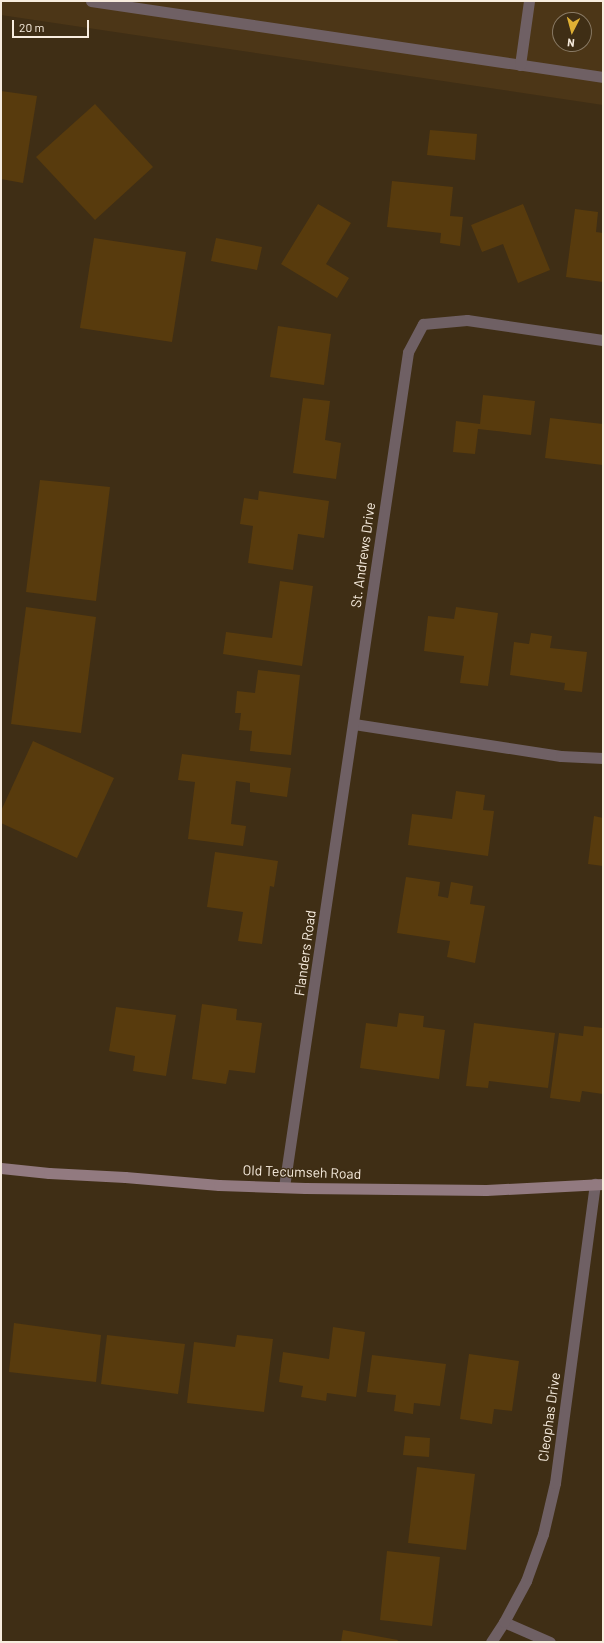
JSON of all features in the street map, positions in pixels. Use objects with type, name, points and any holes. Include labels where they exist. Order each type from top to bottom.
[{"type":"main road","name":"Old Tecumseh Road","points":[[1,1168],[48,1173],[284,1187],[486,1190],[599,1184]]},
{"type":"street","points":[[92,1],[603,77]]},
{"type":"street","points":[[520,65],[529,1]]},
{"type":"street","name":"St. Andrews Drive","points":[[354,724],[408,352],[423,324],[467,320],[603,340]]},
{"type":"street","points":[[354,724],[561,756],[603,758]]},
{"type":"street","name":"Flanders Road","points":[[284,1187],[354,724]]},
{"type":"street","name":"Cleophas Drive","points":[[491,1642],[504,1622],[526,1581],[543,1534],[555,1483],[599,1184]]},
{"type":"street","points":[[504,1622],[550,1642]]},
{"type":"shaded area","points":[[1,1],[603,1],[603,105],[1,15]]},
{"type":"building","points":[[1,91],[37,96],[23,183],[1,179]]},
{"type":"building","points":[[95,104],[153,167],[95,220],[36,157]]},
{"type":"building","points":[[430,130],[477,134],[475,160],[427,155]]},
{"type":"building","points":[[392,181],[453,187],[450,216],[463,217],[460,246],[440,243],[441,233],[387,227]]},
{"type":"building","points":[[318,204],[351,223],[326,264],[349,278],[337,298],[281,264]]},
{"type":"building","points":[[523,204],[550,270],[518,283],[503,244],[482,252],[471,225]]},
{"type":"building","points":[[575,209],[598,212],[596,232],[603,233],[603,282],[566,277]]},
{"type":"building","points":[[94,238],[186,252],[172,342],[80,328]]},
{"type":"building","points":[[216,238],[262,247],[257,270],[211,261]]},
{"type":"building","points":[[278,326],[331,334],[324,385],[270,377]]},
{"type":"building","points":[[483,395],[535,401],[531,435],[478,429],[475,454],[453,452],[456,421],[480,424]]},
{"type":"building","points":[[303,398],[330,401],[325,440],[341,443],[336,479],[293,473]]},
{"type":"building","points":[[550,418],[603,424],[603,465],[545,458]]},
{"type":"building","points":[[40,480],[110,487],[96,601],[26,592]]},
{"type":"building","points":[[259,491],[329,501],[324,538],[298,534],[293,570],[248,563],[253,526],[240,524],[244,498],[258,500]]},
{"type":"building","points":[[280,581],[313,586],[302,666],[223,654],[226,632],[272,638]]},
{"type":"building","points":[[26,607],[96,617],[81,733],[11,724]]},
{"type":"building","points":[[456,607],[498,613],[488,686],[460,683],[464,656],[424,651],[428,616],[454,619]]},
{"type":"building","points":[[531,633],[552,636],[550,648],[587,652],[582,692],[564,690],[565,683],[510,675],[514,642],[529,644]]},
{"type":"building","points":[[258,670],[300,675],[291,755],[250,751],[252,731],[239,730],[241,713],[235,713],[237,691],[255,693]]},
{"type":"building","points":[[33,741],[114,778],[77,858],[1,823],[1,811]]},
{"type":"building","points":[[182,754],[291,768],[287,797],[250,792],[250,783],[236,781],[231,824],[246,826],[243,846],[188,839],[195,782],[178,780]]},
{"type":"building","points":[[456,791],[485,795],[483,810],[494,811],[488,856],[408,845],[412,814],[452,819]]},
{"type":"building","points":[[594,816],[603,818],[603,866],[588,864]]},
{"type":"building","points":[[215,852],[278,861],[274,887],[270,886],[262,944],[238,941],[243,912],[207,907]]},
{"type":"building","points":[[406,877],[440,882],[438,896],[448,898],[451,882],[473,886],[470,904],[485,906],[475,963],[447,957],[450,941],[397,933]]},
{"type":"building","points":[[202,1004],[237,1009],[236,1020],[262,1023],[255,1073],[229,1070],[226,1084],[192,1079]]},
{"type":"building","points":[[116,1007],[176,1015],[166,1076],[133,1071],[135,1056],[109,1051]]},
{"type":"building","points":[[399,1013],[424,1016],[423,1027],[445,1030],[439,1079],[360,1068],[366,1023],[397,1027]]},
{"type":"building","points":[[474,1023],[555,1033],[548,1088],[489,1081],[488,1088],[466,1086]]},
{"type":"building","points":[[584,1026],[603,1028],[603,1094],[582,1091],[580,1102],[550,1098],[559,1033],[583,1036]]},
{"type":"building","points":[[14,1323],[101,1335],[96,1382],[9,1372]]},
{"type":"building","points":[[333,1327],[365,1332],[356,1397],[327,1393],[326,1401],[301,1397],[303,1386],[279,1382],[283,1352],[329,1359]]},
{"type":"building","points":[[107,1335],[185,1344],[178,1394],[101,1384]]},
{"type":"building","points":[[237,1335],[273,1339],[264,1412],[187,1403],[194,1342],[235,1347]]},
{"type":"building","points":[[469,1354],[519,1361],[512,1411],[494,1409],[492,1424],[460,1419]]},
{"type":"building","points":[[372,1355],[446,1364],[440,1406],[414,1403],[413,1414],[394,1411],[396,1395],[367,1392]]},
{"type":"building","points":[[405,1436],[430,1438],[429,1457],[403,1455]]},
{"type":"building","points":[[417,1467],[475,1474],[466,1550],[408,1543]]},
{"type":"building","points":[[387,1551],[440,1557],[432,1626],[380,1620]]},
{"type":"building","points":[[343,1630],[398,1640],[397,1642],[341,1642]]}]
